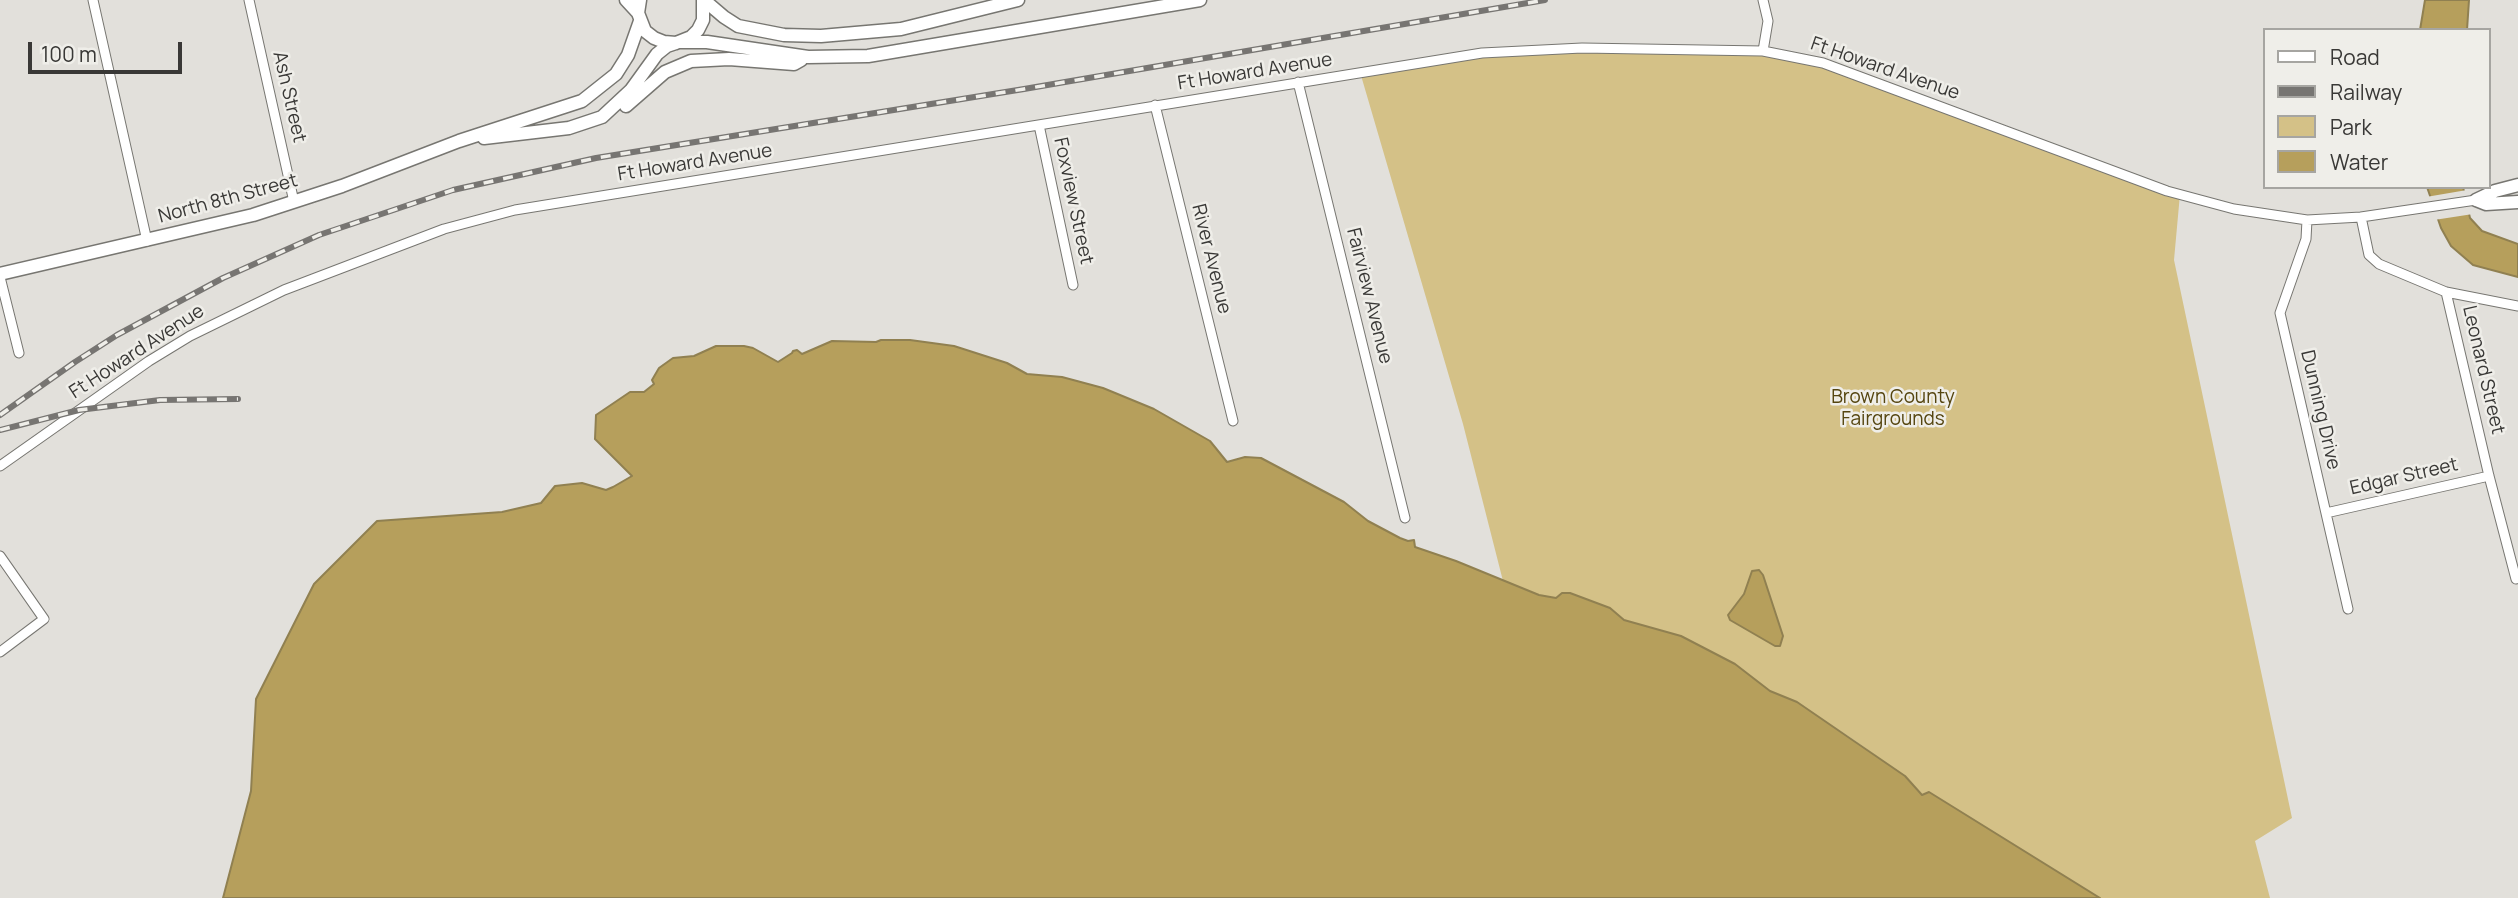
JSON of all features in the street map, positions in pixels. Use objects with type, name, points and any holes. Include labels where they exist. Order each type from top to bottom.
[{"type":"main road","points":[[626,0],[639,11],[645,31],[664,42],[707,42],[808,57],[841,58],[892,53],[1200,0]]},
{"type":"main road","name":"North 8th Street","points":[[459,141],[569,128],[602,117],[631,90],[657,54],[698,30],[703,20],[704,0]]},
{"type":"main road","points":[[704,0],[738,26],[784,35],[821,36],[901,29],[1018,0]]},
{"type":"main road","name":"North 8th Street","points":[[0,276],[208,227],[294,202],[459,141],[582,101],[616,74],[628,55],[639,11]]},
{"type":"main road","points":[[602,117],[611,116],[629,104],[665,72],[691,61],[729,59],[794,64],[808,57]]},
{"type":"main road","points":[[2476,200],[2518,185]]},
{"type":"main road","points":[[2476,200],[2486,204],[2518,202]]},
{"type":"street","points":[[93,0],[147,240]]},
{"type":"street","name":"Ash Street","points":[[249,0],[294,202]]},
{"type":"street","points":[[1763,0],[1768,21],[1763,51]]},
{"type":"street","name":"Ft Howard Avenue","points":[[0,466],[149,361],[190,336],[284,290],[444,229],[515,210],[1482,53],[1583,48],[1763,51],[1823,63],[2167,191],[2234,209],[2307,220],[2361,217],[2476,200]]},
{"type":"street","name":"Fairview Avenue","points":[[1298,82],[1405,517]]},
{"type":"street","name":"River Avenue","points":[[1155,106],[1233,421]]},
{"type":"street","name":"Foxview Street","points":[[1039,125],[1073,285]]},
{"type":"street","points":[[2361,217],[2369,255],[2379,264],[2446,292],[2518,306]]},
{"type":"street","name":"Dunning Drive","points":[[2307,220],[2306,239],[2280,313],[2348,609]]},
{"type":"street","points":[[0,276],[19,353]]},
{"type":"street","name":"Leonard Street","points":[[2446,292],[2516,579]]},
{"type":"street","name":"Edgar Street","points":[[2326,513],[2489,476]]},
{"type":"street","points":[[0,556],[44,619],[0,652]]},
{"type":"green space","name":"Brown County Fairgrounds","points":[[1763,51],[1823,63],[2180,194],[2174,260],[2292,818],[2255,841],[2270,898],[2100,898],[1930,793],[1923,795],[1905,776],[1851,738],[1796,702],[1770,691],[1735,664],[1681,636],[1624,620],[1610,608],[1570,593],[1562,593],[1556,598],[1539,595],[1503,581],[1463,424],[1360,72],[1482,53]]},
{"type":"water","points":[[2425,0],[2469,0],[2467,28],[2420,28]]},
{"type":"water","points":[[2428,189],[2463,189],[2470,218],[2482,231],[2518,244],[2518,277],[2473,265],[2451,246],[2441,228]]},
{"type":"water","points":[[910,340],[954,346],[1007,363],[1027,374],[1062,377],[1103,388],[1154,409],[1210,441],[1227,462],[1245,457],[1261,458],[1344,502],[1368,521],[1400,538],[1414,540],[1415,547],[1539,595],[1556,598],[1562,593],[1570,593],[1610,608],[1624,620],[1681,636],[1735,664],[1770,691],[1797,702],[1905,776],[1922,795],[1929,792],[2100,898],[223,898],[251,791],[256,699],[314,584],[377,521],[502,512],[541,503],[555,486],[582,483],[606,490],[613,487],[632,476],[595,439],[596,415],[630,392],[644,392],[654,384],[652,380],[659,368],[673,358],[694,356],[716,346],[744,346],[778,362],[793,351],[797,350],[802,354],[832,341]]},
{"type":"water","points":[[1759,570],[1783,636],[1780,646],[1775,646],[1730,620],[1728,615],[1744,594],[1752,571]]},
{"type":"pier","points":[[2467,190],[2473,214],[2434,220],[2426,197]]},
{"type":"railway","points":[[0,415],[117,335],[223,278],[319,235],[453,190],[596,158],[1024,89],[1545,0]]},
{"type":"railway","points":[[0,430],[79,410],[160,400],[238,399]]}]
